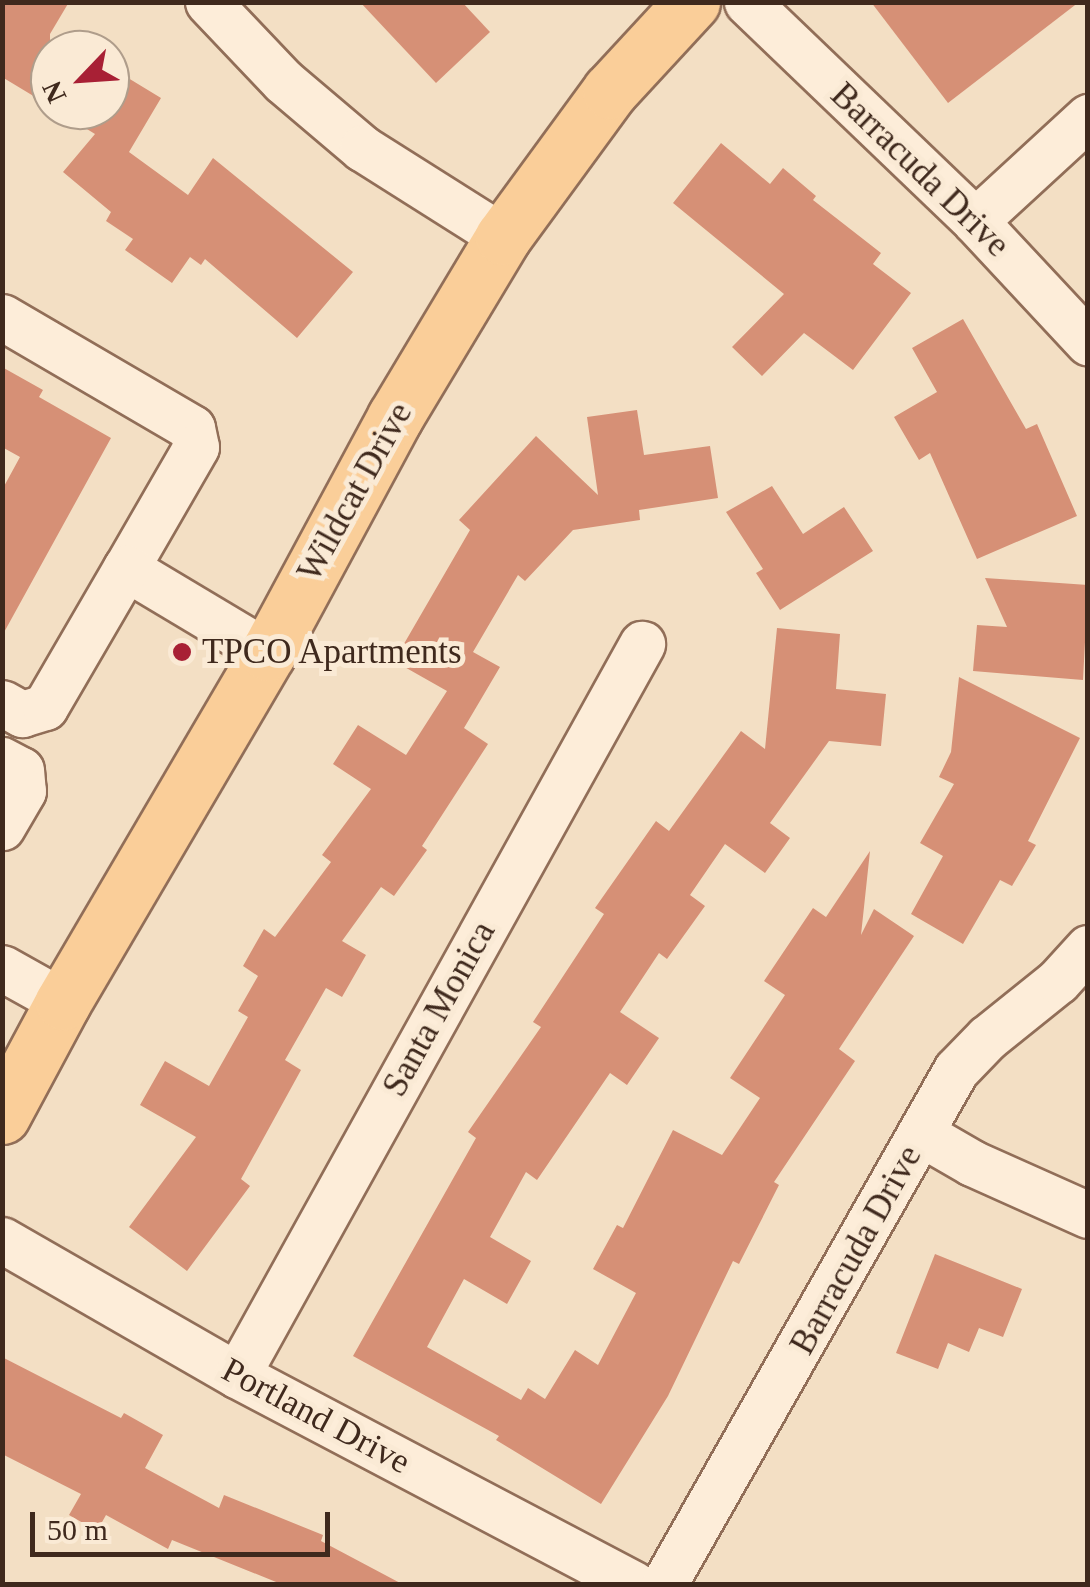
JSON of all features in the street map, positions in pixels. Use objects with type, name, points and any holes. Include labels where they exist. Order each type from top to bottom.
[{"type":"main road","name":"Wildcat Drive","points":[[2,1116],[62,1002],[268,653],[396,417],[503,237],[610,91],[692,2]]},
{"type":"street","points":[[208,2],[283,80],[362,148],[503,237]]},
{"type":"street","name":"Barracuda Drive","points":[[748,2],[975,221],[1088,342]]},
{"type":"street","points":[[975,221],[1088,118]]},
{"type":"street","points":[[2,317],[192,428],[196,447],[45,706],[22,714],[2,703]]},
{"type":"street","points":[[126,568],[268,653]]},
{"type":"street","name":"Santa Monica","points":[[236,1375],[642,644]]},
{"type":"street","points":[[2,760],[21,770],[23,791],[2,827]]},
{"type":"street","name":"Barracuda Drive","points":[[664,1584],[956,1070],[986,1038],[1058,981],[1088,948]]},
{"type":"street","points":[[2,968],[62,1002]]},
{"type":"street","points":[[922,1134],[1002,1178],[1088,1215]]},
{"type":"street","name":"Portland Drive","points":[[2,1240],[236,1375],[634,1584]]},
{"type":"building","points":[[2,2],[69,2],[52,30],[30,30],[30,94],[2,77]]},
{"type":"building","points":[[360,2],[462,2],[490,32],[436,83]]},
{"type":"building","points":[[871,2],[1079,2],[948,103]]},
{"type":"building","points":[[130,79],[161,98],[129,152],[188,195],[213,158],[353,272],[297,338],[205,259],[201,265],[190,257],[172,283],[125,250],[133,239],[106,221],[111,212],[63,172],[95,134],[88,130],[130,130]]},
{"type":"building","points":[[721,143],[770,184],[783,168],[816,196],[813,200],[881,253],[873,264],[911,293],[853,370],[804,333],[762,376],[732,347],[784,294],[673,203]]},
{"type":"building","points":[[963,319],[1026,429],[1037,424],[1077,516],[977,559],[930,453],[919,460],[894,417],[937,392],[912,348]]},
{"type":"building","points":[[2,367],[43,390],[39,397],[111,438],[2,636],[2,490],[20,457],[2,447]]},
{"type":"building","points":[[637,410],[644,455],[710,446],[718,498],[639,510],[640,520],[573,530],[525,581],[518,575],[473,652],[500,667],[464,728],[488,744],[422,846],[427,850],[394,896],[381,887],[342,941],[366,955],[342,997],[326,988],[285,1060],[301,1070],[241,1179],[250,1186],[187,1271],[129,1227],[196,1137],[140,1105],[165,1061],[209,1086],[248,1017],[238,1011],[258,976],[243,966],[264,929],[275,937],[331,862],[322,855],[371,789],[333,764],[358,725],[406,755],[447,691],[394,661],[470,530],[459,520],[536,436],[598,495],[587,417]]},
{"type":"building","points":[[772,486],[803,534],[844,507],[873,551],[780,610],[756,573],[763,569],[726,512]]},
{"type":"building","points":[[985,578],[1088,585],[1083,680],[973,671],[977,625],[1007,627]]},
{"type":"building","points":[[777,628],[840,634],[836,689],[886,694],[881,746],[829,741],[770,823],[790,838],[765,873],[725,844],[690,895],[705,906],[667,959],[659,953],[620,1012],[659,1038],[627,1085],[610,1073],[537,1180],[526,1172],[490,1237],[531,1261],[507,1304],[464,1279],[427,1347],[521,1400],[528,1388],[545,1399],[575,1350],[598,1365],[636,1293],[593,1269],[617,1225],[623,1228],[673,1130],[722,1155],[760,1098],[730,1078],[785,995],[764,981],[813,908],[826,917],[870,851],[861,935],[874,909],[914,936],[839,1049],[855,1061],[774,1182],[779,1185],[739,1264],[733,1261],[668,1396],[601,1504],[496,1440],[499,1436],[353,1356],[476,1138],[468,1132],[541,1027],[533,1022],[604,914],[595,908],[656,821],[669,831],[741,731],[765,749]]},
{"type":"building","points":[[959,677],[1080,738],[1028,841],[1036,845],[1012,886],[1000,880],[963,944],[911,914],[943,856],[920,843],[954,784],[939,777],[951,752]]},
{"type":"building","points":[[935,1254],[1022,1289],[1003,1337],[979,1328],[969,1352],[948,1343],[938,1369],[896,1353]]},
{"type":"building","points":[[2,1357],[121,1418],[124,1413],[163,1435],[145,1468],[219,1508],[224,1495],[323,1535],[321,1541],[402,1584],[281,1584],[172,1540],[168,1549],[106,1515],[97,1531],[69,1515],[81,1494],[2,1454]]},
{"type":"place","name":"TPCO Apartments","points":[[182,652]]}]
